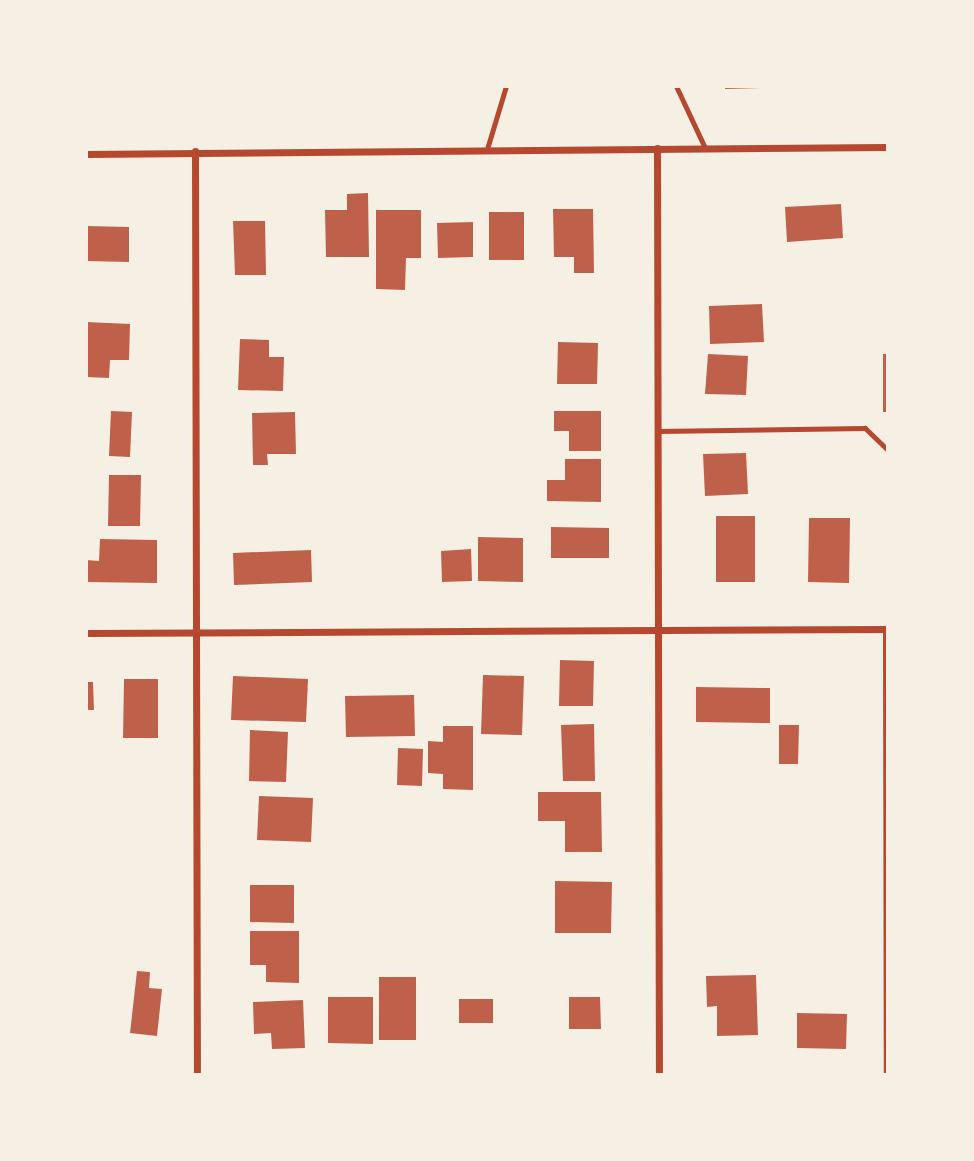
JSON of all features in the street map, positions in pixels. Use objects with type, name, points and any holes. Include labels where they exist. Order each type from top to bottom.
[{"type":"street","points":[[86,154],[888,147]]},
{"type":"street","points":[[657,148],[659,1075]]},
{"type":"street","points":[[195,151],[197,1075]]},
{"type":"street","points":[[86,634],[196,635],[658,627],[887,629]]},
{"type":"lane","points":[[487,149],[506,86]]},
{"type":"lane","points":[[676,86],[705,148]]},
{"type":"lane","points":[[657,431],[865,428],[888,450]]},
{"type":"lane","points":[[886,1075],[887,629]]},
{"type":"building","points":[[725,86],[762,86],[762,88],[725,89]]},
{"type":"building","points":[[368,193],[369,257],[326,257],[325,210],[347,210],[347,194]]},
{"type":"building","points":[[841,204],[843,238],[787,242],[785,207]]},
{"type":"building","points":[[553,209],[593,209],[594,273],[574,273],[574,257],[554,257]]},
{"type":"building","points":[[376,210],[421,210],[421,258],[406,258],[405,290],[376,289]]},
{"type":"building","points":[[489,212],[524,212],[524,260],[489,260]]},
{"type":"building","points":[[233,221],[265,221],[266,275],[235,275]]},
{"type":"building","points":[[473,222],[473,257],[438,258],[437,223]]},
{"type":"building","points":[[86,226],[129,227],[129,262],[86,261]]},
{"type":"building","points":[[762,304],[764,342],[710,344],[709,306]]},
{"type":"building","points":[[86,322],[130,324],[129,360],[110,360],[109,378],[86,377]]},
{"type":"building","points":[[240,339],[269,340],[269,357],[284,357],[283,391],[238,390]]},
{"type":"building","points":[[558,342],[598,343],[597,384],[557,384]]},
{"type":"building","points":[[708,354],[748,356],[746,395],[705,394]]},
{"type":"building","points":[[883,354],[888,354],[888,412],[883,412]]},
{"type":"building","points":[[111,411],[132,412],[130,457],[109,456]]},
{"type":"building","points":[[554,411],[601,411],[601,451],[569,451],[569,431],[554,431]]},
{"type":"building","points":[[295,412],[296,454],[267,454],[268,465],[253,465],[252,413]]},
{"type":"building","points":[[746,453],[748,494],[705,496],[703,454]]},
{"type":"building","points":[[565,459],[601,459],[601,502],[547,501],[547,480],[565,480]]},
{"type":"building","points":[[109,475],[141,475],[140,526],[108,526]]},
{"type":"building","points":[[716,516],[755,516],[755,582],[716,582]]},
{"type":"building","points":[[809,518],[850,518],[849,583],[808,582]]},
{"type":"building","points":[[551,527],[609,528],[609,558],[551,558]]},
{"type":"building","points":[[478,537],[523,538],[523,582],[478,581]]},
{"type":"building","points":[[100,539],[157,540],[157,583],[86,582],[86,560],[99,561]]},
{"type":"building","points":[[471,549],[472,581],[442,582],[441,551]]},
{"type":"building","points":[[311,550],[312,582],[234,585],[233,553]]},
{"type":"building","points":[[560,660],[594,661],[593,706],[559,706]]},
{"type":"building","points":[[483,675],[524,676],[522,735],[481,734]]},
{"type":"building","points":[[233,676],[308,679],[306,722],[231,720]]},
{"type":"building","points":[[124,679],[158,679],[158,738],[123,738]]},
{"type":"building","points":[[86,682],[93,682],[94,710],[86,710]]},
{"type":"building","points":[[696,687],[770,688],[770,723],[696,722]]},
{"type":"building","points":[[414,695],[415,736],[346,737],[345,696]]},
{"type":"building","points":[[594,724],[595,781],[563,781],[561,725]]},
{"type":"building","points":[[779,725],[799,725],[798,764],[779,764]]},
{"type":"building","points":[[443,726],[473,726],[473,790],[443,789],[443,774],[428,773],[428,741],[443,742]]},
{"type":"building","points":[[250,730],[288,732],[286,782],[249,781]]},
{"type":"building","points":[[398,748],[423,749],[422,786],[397,785]]},
{"type":"building","points":[[538,792],[601,792],[602,852],[565,852],[565,821],[538,821]]},
{"type":"building","points":[[259,796],[313,798],[311,842],[257,840]]},
{"type":"building","points":[[555,881],[612,882],[611,933],[555,933]]},
{"type":"building","points":[[250,885],[294,885],[294,923],[250,922]]},
{"type":"building","points":[[250,931],[299,931],[299,983],[266,982],[266,965],[250,965]]},
{"type":"building","points":[[137,971],[150,972],[149,988],[162,989],[157,1036],[130,1033]]},
{"type":"building","points":[[756,975],[758,1035],[717,1036],[717,1006],[707,1007],[706,976]]},
{"type":"building","points":[[379,977],[416,977],[416,1040],[379,1040]]},
{"type":"building","points":[[328,997],[373,997],[373,1044],[328,1043]]},
{"type":"building","points":[[569,997],[600,997],[601,1029],[569,1029]]},
{"type":"building","points":[[459,999],[493,999],[493,1023],[459,1023]]},
{"type":"building","points":[[303,1000],[305,1048],[272,1049],[271,1033],[254,1034],[253,1002]]},
{"type":"building","points":[[797,1013],[847,1014],[846,1049],[797,1048]]}]
